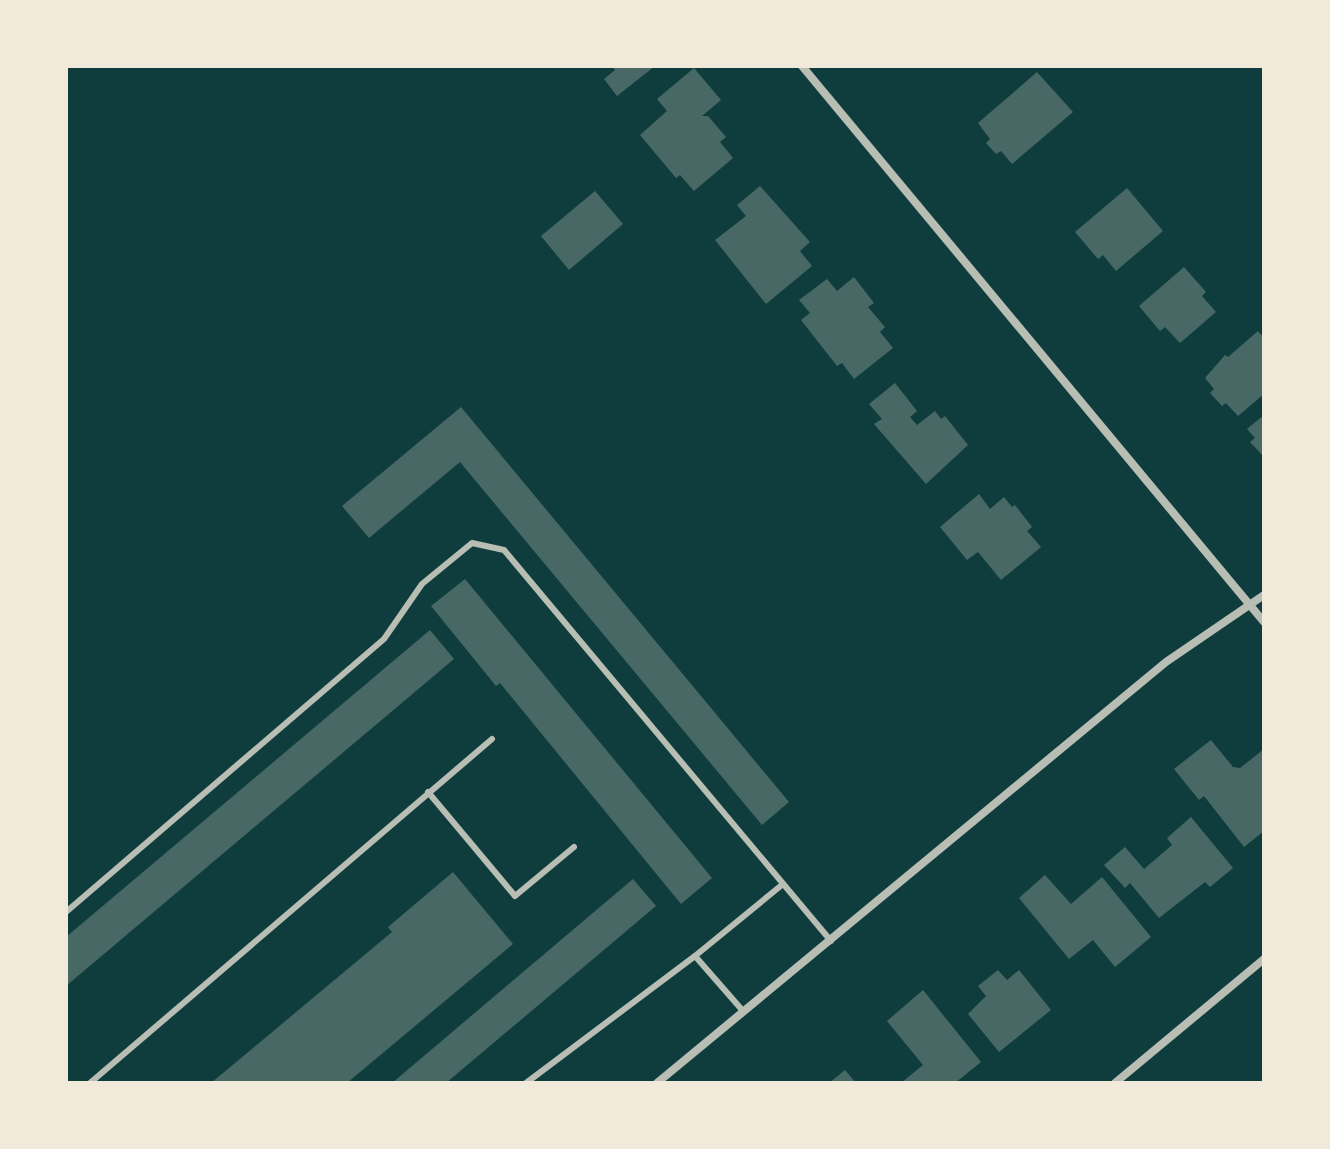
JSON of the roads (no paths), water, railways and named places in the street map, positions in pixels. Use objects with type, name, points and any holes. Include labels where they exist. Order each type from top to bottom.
[{"type":"street","points":[[802,66],[1264,622]]},
{"type":"street","points":[[657,1083],[1166,662],[1264,595]]},
{"type":"street","points":[[1115,1083],[1264,959]]},
{"type":"lane","points":[[66,912],[384,639],[422,584],[472,543],[504,550],[831,941]]},
{"type":"lane","points":[[90,1083],[492,739]]},
{"type":"lane","points":[[428,792],[515,896],[574,847]]},
{"type":"lane","points":[[526,1083],[695,956],[783,884]]},
{"type":"lane","points":[[695,956],[743,1011]]}]
